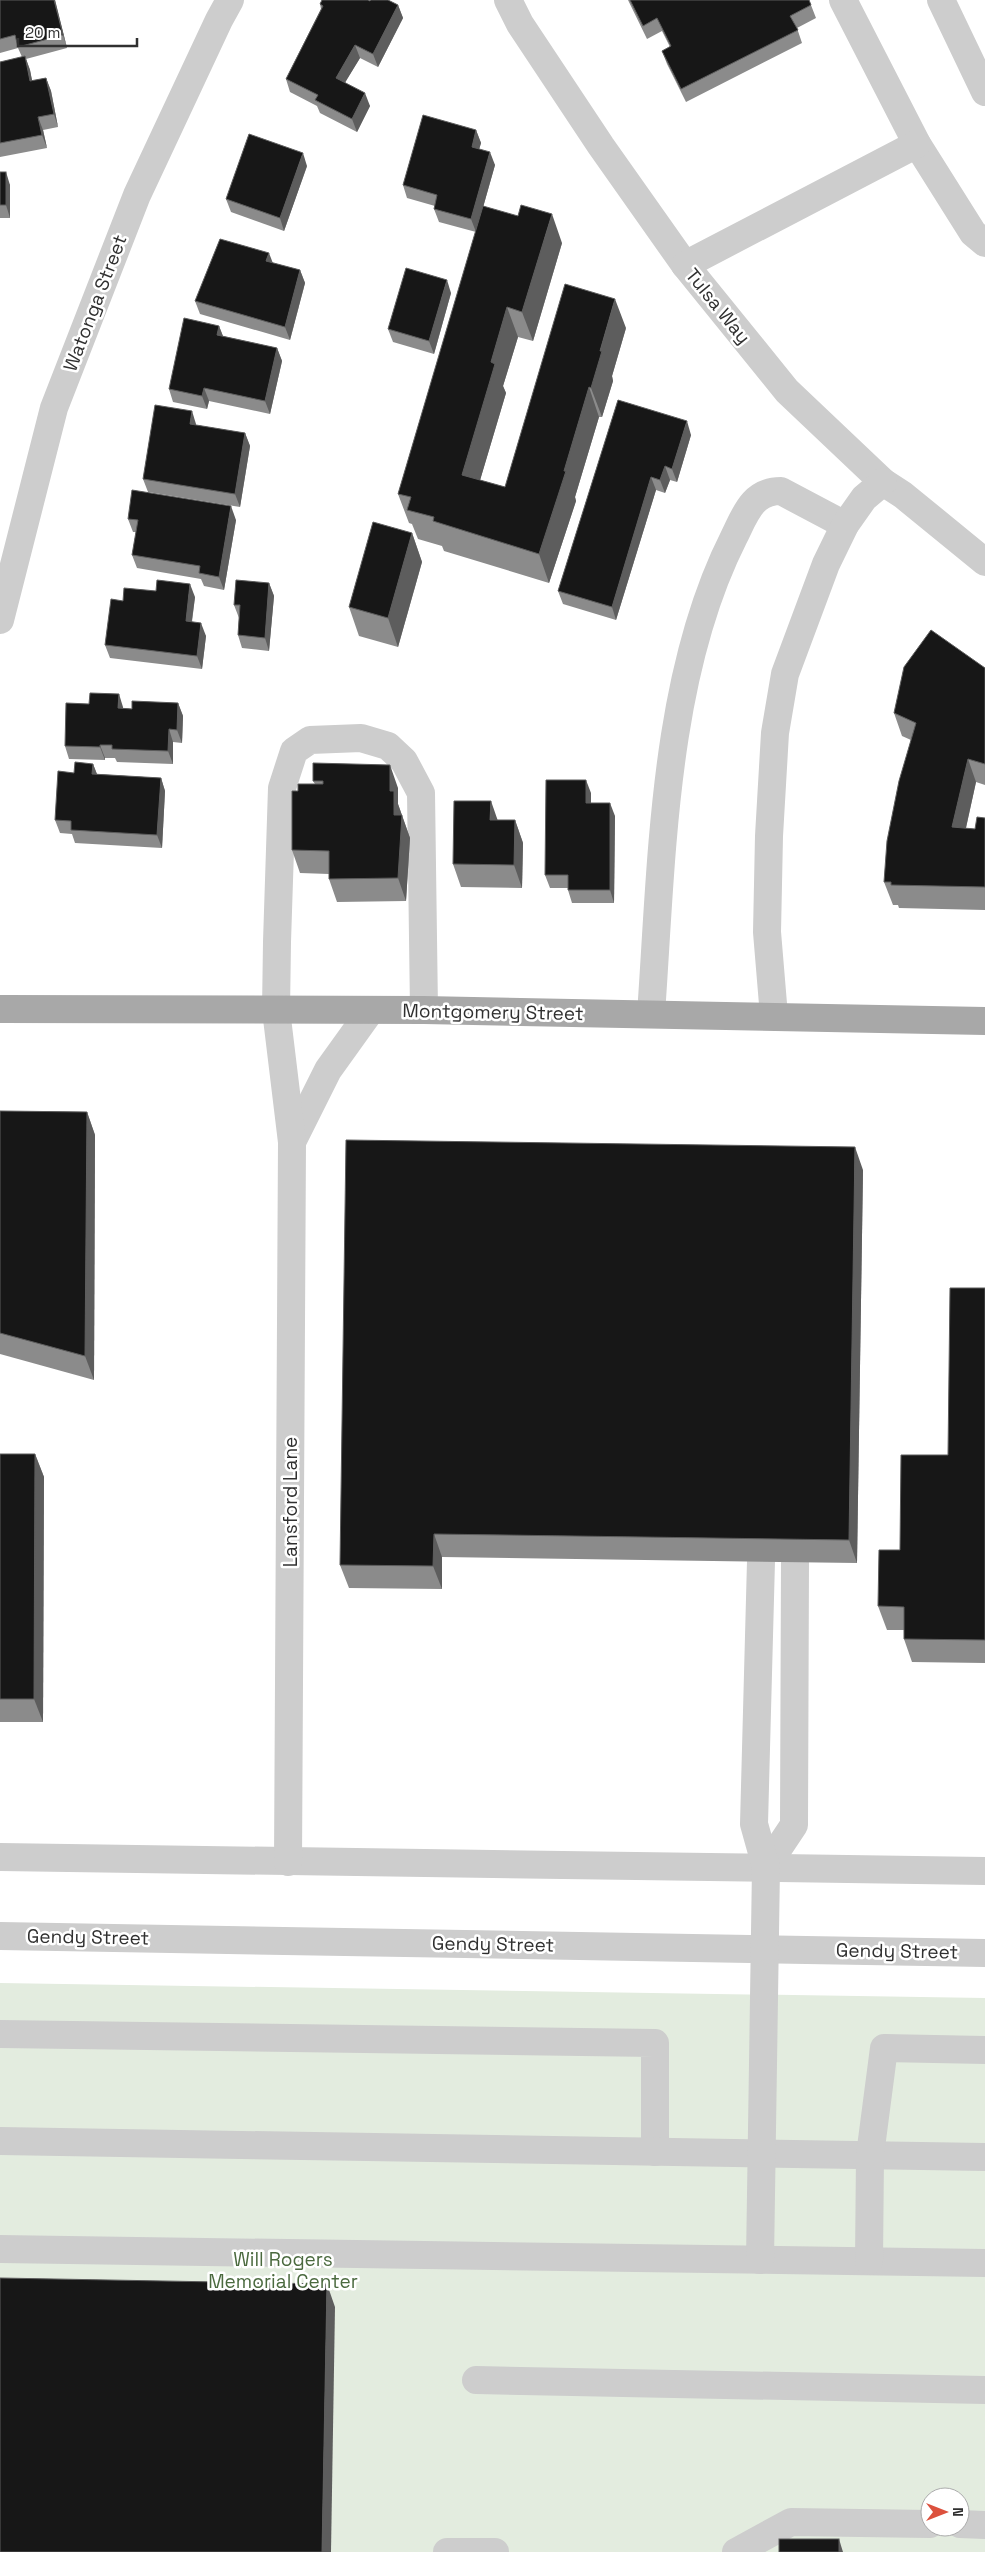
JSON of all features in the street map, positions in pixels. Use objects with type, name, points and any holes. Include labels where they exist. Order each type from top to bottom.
[{"type":"main road","name":"Montgomery Street","points":[[0,1008],[424,1010],[774,1016],[984,1024]]},
{"type":"street","name":"Watonga Street","points":[[0,620],[54,408],[137,194],[230,0]]},
{"type":"street","name":"Tulsa Way","points":[[508,0],[520,24],[574,105],[685,265],[787,391],[883,482],[903,495],[985,562]]},
{"type":"street","points":[[843,0],[917,144],[973,233],[985,243]]},
{"type":"street","points":[[941,0],[985,92]]},
{"type":"street","points":[[685,265],[917,144]]},
{"type":"street","points":[[774,1016],[767,932],[769,836],[776,733],[785,674],[826,564],[845,525],[864,498],[883,482]]},
{"type":"street","points":[[651,1014],[663,847],[675,735],[683,690],[703,608],[724,556],[749,506],[758,496],[770,491],[781,491],[845,525]]},
{"type":"street","name":"Lansford Lane","points":[[288,1862],[292,1142],[276,1010],[282,788],[286,769],[294,751],[310,740],[361,738],[388,746],[404,761],[421,793],[424,1010]]},
{"type":"street","name":"Lansford Lane","points":[[292,1142],[328,1070],[371,1010]]},
{"type":"street","points":[[760,2260],[766,1867],[754,1824],[761,1561]]},
{"type":"street","points":[[766,1867],[794,1825],[794,1562]]},
{"type":"street","points":[[0,1857],[985,1871]]},
{"type":"street","name":"Gendy Street","points":[[0,1936],[985,1953]]},
{"type":"street","points":[[0,2034],[655,2043],[655,2152]]},
{"type":"street","points":[[869,2261],[870,2155],[884,2048],[985,2050]]},
{"type":"street","points":[[0,2141],[985,2157]]},
{"type":"street","points":[[0,2249],[985,2263]]},
{"type":"street","points":[[476,2380],[985,2390]]},
{"type":"street","points":[[736,2552],[791,2522],[920,2524]]},
{"type":"street","points":[[970,2524],[985,2525]]},
{"type":"street","points":[[447,2552],[495,2552]]},
{"type":"green space","name":"Will Rogers Memorial Center","points":[[0,1983],[985,1998],[985,2552],[0,2552]]},
{"type":"building","points":[[0,0],[54,0],[63,35],[18,47],[15,35],[0,39]]},
{"type":"building","points":[[322,0],[388,0],[398,5],[373,54],[355,45],[336,78],[365,93],[352,119],[315,100],[318,95],[286,79],[323,6],[320,4]]},
{"type":"building","points":[[630,0],[809,0],[811,5],[790,16],[798,30],[681,89],[662,51],[671,46],[657,18],[643,26]]},
{"type":"building","points":[[25,56],[30,81],[46,78],[54,114],[38,117],[42,135],[0,143],[0,62]]},
{"type":"building","points":[[423,115],[476,130],[472,147],[490,152],[471,219],[434,209],[437,195],[403,185]]},
{"type":"building","points":[[249,134],[303,153],[280,218],[226,199]]},
{"type":"building","points":[[0,172],[6,172],[6,205],[0,205]]},
{"type":"building","points":[[521,205],[552,214],[522,312],[507,307],[491,362],[495,364],[462,475],[505,487],[565,284],[615,299],[591,388],[589,387],[564,471],[566,471],[539,554],[433,521],[434,517],[407,510],[411,497],[398,494],[483,206],[518,216]]},
{"type":"building","points":[[220,239],[269,253],[266,261],[300,270],[285,327],[195,301]]},
{"type":"building","points":[[406,268],[447,280],[429,341],[388,329]]},
{"type":"building","points":[[184,318],[219,326],[217,335],[277,348],[265,401],[204,388],[202,396],[169,389]]},
{"type":"building","points":[[618,400],[687,421],[672,469],[665,466],[660,480],[651,477],[612,607],[558,591]]},
{"type":"building","points":[[155,405],[192,411],[190,424],[245,433],[235,494],[143,479]]},
{"type":"building","points":[[132,490],[231,506],[219,577],[199,573],[200,566],[132,555],[138,520],[128,519]]},
{"type":"building","points":[[373,522],[412,533],[388,618],[349,607]]},
{"type":"building","points":[[157,580],[190,584],[186,621],[201,623],[197,656],[105,645],[111,599],[123,601],[124,588],[156,591]]},
{"type":"building","points":[[236,580],[269,583],[265,638],[238,635],[240,605],[234,605]]},
{"type":"building","points":[[931,630],[985,668],[985,764],[968,759],[952,827],[975,829],[977,817],[985,818],[985,887],[891,885],[891,882],[884,882],[887,841],[899,781],[916,723],[894,713],[904,667]]},
{"type":"building","points":[[90,693],[119,694],[118,708],[132,709],[132,701],[178,703],[177,730],[169,729],[168,751],[112,749],[112,745],[100,745],[100,747],[65,746],[66,703],[89,704]]},
{"type":"building","points":[[75,762],[93,764],[92,774],[161,778],[157,835],[71,830],[71,821],[55,820],[58,771],[74,773]]},
{"type":"building","points":[[313,763],[390,765],[390,791],[394,791],[394,815],[402,815],[398,878],[329,879],[329,851],[292,850],[292,791],[298,791],[298,784],[323,784],[323,781],[313,781]]},
{"type":"building","points":[[546,780],[586,780],[586,803],[610,803],[610,890],[568,890],[568,875],[545,875]]},
{"type":"building","points":[[454,801],[491,801],[490,820],[515,820],[514,865],[453,864]]},
{"type":"building","points":[[0,1111],[87,1112],[85,1356],[0,1333]]},
{"type":"building","points":[[346,1140],[855,1147],[849,1540],[434,1534],[433,1566],[340,1565]]},
{"type":"building","points":[[950,1288],[985,1288],[985,1640],[904,1639],[904,1607],[878,1606],[879,1550],[900,1550],[901,1455],[948,1455]]},
{"type":"building","points":[[0,1454],[35,1454],[34,1699],[0,1699]]},
{"type":"building","points":[[0,2278],[327,2284],[322,2552],[0,2552]]},
{"type":"building","points":[[779,2539],[839,2539],[839,2552],[779,2552]]}]
